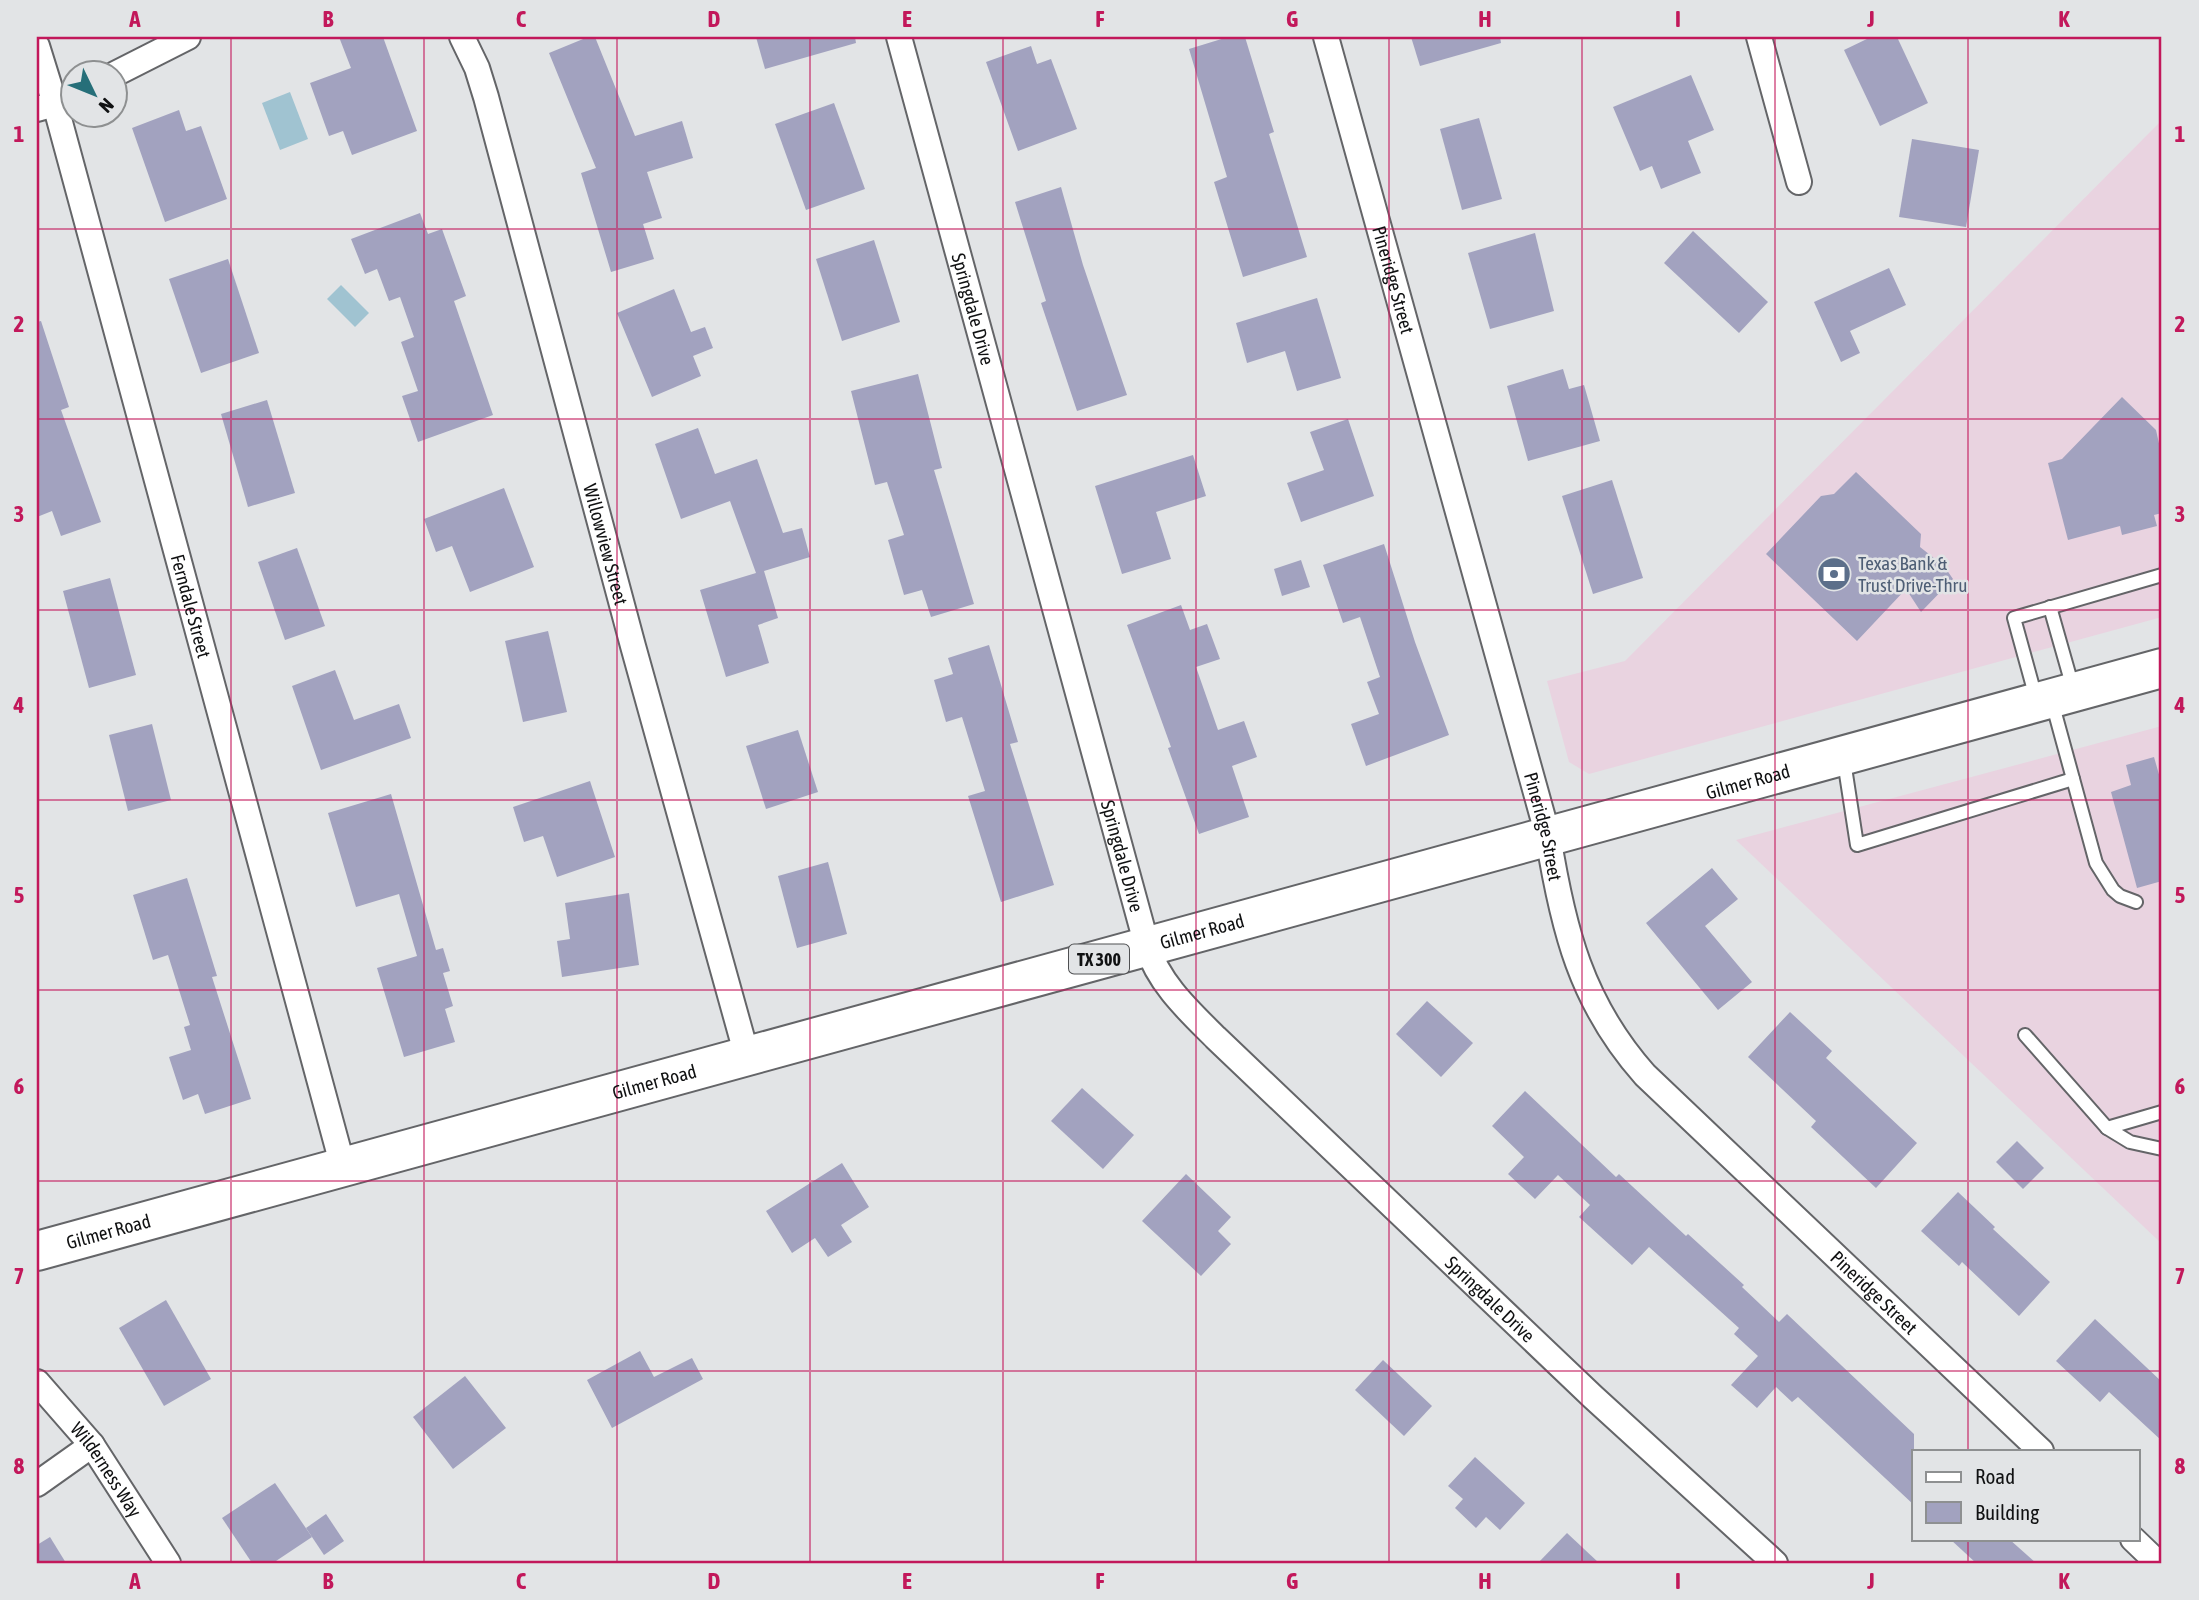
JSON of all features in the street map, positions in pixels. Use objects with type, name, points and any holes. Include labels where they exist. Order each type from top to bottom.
[{"type":"main road","name":"Gilmer Road","points":[[37,1251],[2162,668]]},
{"type":"street","points":[[130,66],[188,37]]},
{"type":"street","name":"Willowview Street","points":[[463,37],[486,97],[629,632],[747,1056]]},
{"type":"street","name":"Springdale Drive","points":[[898,37],[1151,960],[1165,983],[1216,1038],[1593,1397],[1774,1563]]},
{"type":"street","name":"Pineridge Street","points":[[1326,37],[1548,836],[1557,892],[1581,974],[1596,1007],[1634,1063],[2040,1450]]},
{"type":"street","points":[[1759,37],[1799,182]]},
{"type":"street","name":"Ferndale Street","points":[[37,46],[55,102],[343,1167]]},
{"type":"street","name":"Wilderness Way","points":[[37,1382],[92,1445],[168,1563]]},
{"type":"street","points":[[37,1484],[92,1445]]},
{"type":"street","points":[[2134,1540],[2158,1563],[2162,1559]]},
{"type":"lane","points":[[2054,697],[2014,618],[2162,575]]},
{"type":"lane","points":[[2050,607],[2054,697],[2073,779],[2101,874],[2120,896],[2136,902]]},
{"type":"lane","points":[[1843,755],[1857,845],[2073,779]]},
{"type":"lane","points":[[2025,1035],[2107,1128],[2130,1142],[2162,1149]]},
{"type":"lane","points":[[2107,1128],[2162,1112]]},
{"type":"shaded area","points":[[2162,120],[2162,617],[1589,774],[1569,762],[1547,681],[1625,661]]},
{"type":"shaded area","points":[[2162,726],[2162,1244],[1736,840]]},
{"type":"water","points":[[290,92],[308,139],[280,150],[262,103]]},
{"type":"water","points":[[341,285],[369,313],[355,327],[327,299]]},
{"type":"building","points":[[339,37],[383,37],[417,131],[352,155],[343,131],[329,136],[310,83],[351,68]]},
{"type":"building","points":[[588,37],[595,37],[635,136],[682,121],[693,158],[647,172],[662,218],[643,224],[654,259],[611,272],[581,173],[596,168],[549,53]]},
{"type":"building","points":[[756,37],[855,37],[856,43],[765,69]]},
{"type":"building","points":[[1228,37],[1245,37],[1274,132],[1269,134],[1307,257],[1243,277],[1214,182],[1227,177],[1189,49]]},
{"type":"building","points":[[1411,37],[1500,37],[1501,43],[1420,66]]},
{"type":"building","points":[[1871,37],[1897,37],[1928,103],[1880,126],[1844,50]]},
{"type":"building","points":[[1031,46],[1037,64],[1051,59],[1077,129],[1018,151],[986,62]]},
{"type":"building","points":[[1691,75],[1714,130],[1688,141],[1701,173],[1661,189],[1652,166],[1640,171],[1613,107]]},
{"type":"building","points":[[834,103],[865,189],[806,210],[775,124]]},
{"type":"building","points":[[179,110],[186,131],[201,126],[227,199],[165,222],[132,128]]},
{"type":"building","points":[[1479,118],[1502,199],[1462,210],[1440,129]]},
{"type":"building","points":[[1912,139],[1979,150],[1966,227],[1899,217]]},
{"type":"building","points":[[1061,187],[1083,265],[1127,395],[1077,411],[1041,303],[1046,301],[1015,202]]},
{"type":"building","points":[[420,213],[428,234],[442,229],[466,296],[454,301],[493,415],[418,442],[402,396],[418,391],[401,342],[414,337],[400,297],[389,301],[377,269],[365,274],[351,239]]},
{"type":"building","points":[[1693,231],[1768,302],[1739,333],[1664,263]]},
{"type":"building","points":[[1535,233],[1554,311],[1490,329],[1468,253]]},
{"type":"building","points":[[874,240],[900,322],[842,341],[816,259]]},
{"type":"building","points":[[228,259],[259,353],[201,373],[169,279]]},
{"type":"building","points":[[1889,268],[1906,305],[1850,331],[1860,353],[1841,362],[1814,302]]},
{"type":"building","points":[[674,289],[691,332],[705,327],[713,348],[693,356],[701,376],[652,397],[617,313]]},
{"type":"building","points":[[1317,298],[1341,378],[1297,391],[1285,351],[1247,363],[1236,323]]},
{"type":"building","points":[[41,321],[69,407],[61,410],[101,522],[61,536],[52,511],[37,517],[37,322]]},
{"type":"building","points":[[1563,369],[1569,389],[1584,385],[1600,441],[1528,461],[1507,386]]},
{"type":"building","points":[[918,374],[942,468],[934,470],[974,604],[931,617],[922,590],[904,595],[888,540],[904,535],[887,482],[875,485],[851,391]]},
{"type":"building","points":[[2122,397],[2156,430],[2162,457],[2162,513],[2154,515],[2157,526],[2122,535],[2120,526],[2068,540],[2048,463],[2062,459]]},
{"type":"building","points":[[267,400],[295,493],[248,507],[221,414]]},
{"type":"building","points":[[1348,419],[1374,496],[1301,522],[1287,483],[1324,470],[1310,432]]},
{"type":"building","points":[[698,428],[715,474],[757,459],[783,533],[802,528],[810,557],[764,571],[778,618],[758,625],[769,663],[726,677],[700,590],[756,573],[730,501],[681,519],[655,444]]},
{"type":"building","points":[[1193,455],[1206,496],[1156,512],[1171,559],[1122,574],[1095,486]]},
{"type":"building","points":[[1856,472],[1921,534],[1920,547],[1944,566],[1953,579],[1921,612],[1906,589],[1857,641],[1766,554],[1821,496],[1834,494]]},
{"type":"building","points":[[1612,480],[1643,578],[1593,594],[1562,496]]},
{"type":"building","points":[[504,488],[534,567],[470,592],[452,546],[436,552],[424,519]]},
{"type":"building","points":[[1384,544],[1415,642],[1449,735],[1366,766],[1351,724],[1379,714],[1367,682],[1380,677],[1360,617],[1343,623],[1323,565]]},
{"type":"building","points":[[297,548],[325,626],[285,640],[258,562]]},
{"type":"building","points":[[1301,560],[1310,587],[1282,596],[1274,569]]},
{"type":"building","points":[[110,578],[136,675],[89,688],[63,591]]},
{"type":"building","points":[[1181,605],[1190,630],[1207,624],[1220,659],[1196,667],[1218,730],[1244,721],[1257,757],[1232,766],[1249,817],[1199,834],[1127,625]]},
{"type":"building","points":[[548,631],[567,712],[523,722],[505,641]]},
{"type":"building","points":[[989,645],[1018,742],[1010,744],[1054,885],[1001,902],[968,796],[985,791],[962,717],[946,722],[934,680],[953,674],[948,658]]},
{"type":"building","points":[[335,670],[354,720],[399,704],[411,738],[321,770],[292,686]]},
{"type":"building","points":[[152,724],[171,800],[128,811],[109,735]]},
{"type":"building","points":[[798,730],[818,792],[766,809],[746,746]]},
{"type":"building","points":[[2154,757],[2162,785],[2162,881],[2137,888],[2111,792],[2131,785],[2126,765]]},
{"type":"building","points":[[590,781],[615,857],[557,877],[543,836],[524,842],[513,807]]},
{"type":"building","points":[[391,794],[436,950],[443,948],[450,971],[443,973],[453,1006],[445,1009],[455,1042],[404,1057],[377,968],[417,956],[399,894],[356,907],[328,813]]},
{"type":"building","points":[[828,862],[847,934],[797,948],[778,876]]},
{"type":"building","points":[[1712,868],[1738,899],[1705,926],[1752,982],[1718,1010],[1646,923]]},
{"type":"building","points":[[187,878],[217,976],[212,977],[251,1099],[205,1114],[198,1094],[183,1100],[169,1057],[191,1050],[184,1027],[190,1025],[168,955],[153,960],[133,895]]},
{"type":"building","points":[[629,893],[639,965],[562,977],[557,941],[570,939],[565,903]]},
{"type":"building","points":[[1427,1001],[1473,1043],[1441,1077],[1396,1034]]},
{"type":"building","points":[[1790,1012],[1832,1051],[1826,1058],[1917,1143],[1876,1188],[1811,1127],[1816,1121],[1748,1057]]},
{"type":"building","points":[[1082,1088],[1134,1135],[1103,1169],[1051,1121]]},
{"type":"building","points":[[1525,1091],[1616,1177],[1619,1174],[1686,1236],[1688,1234],[1744,1285],[1742,1287],[1779,1322],[1787,1314],[1914,1434],[1912,1503],[1798,1397],[1792,1402],[1776,1387],[1757,1408],[1731,1385],[1758,1356],[1734,1334],[1739,1328],[1649,1247],[1632,1265],[1579,1217],[1590,1205],[1558,1175],[1535,1199],[1508,1174],[1524,1157],[1492,1126]]},
{"type":"building","points":[[2017,1141],[2044,1168],[2023,1189],[1996,1162]]},
{"type":"building","points":[[842,1163],[869,1207],[841,1225],[852,1242],[828,1257],[815,1238],[792,1253],[766,1211]]},
{"type":"building","points":[[1186,1174],[1231,1217],[1218,1231],[1231,1244],[1201,1276],[1142,1221]]},
{"type":"building","points":[[1958,1192],[2050,1282],[2019,1316],[1962,1262],[1959,1266],[1921,1231]]},
{"type":"building","points":[[166,1300],[211,1379],[164,1406],[119,1328]]},
{"type":"building","points":[[2095,1319],[2162,1382],[2162,1441],[2109,1392],[2100,1402],[2056,1361]]},
{"type":"building","points":[[640,1351],[654,1377],[692,1358],[703,1379],[612,1428],[587,1380]]},
{"type":"building","points":[[1383,1360],[1432,1406],[1404,1436],[1355,1390]]},
{"type":"building","points":[[465,1376],[506,1428],[453,1469],[413,1417]]},
{"type":"building","points":[[1475,1457],[1525,1503],[1500,1530],[1486,1517],[1476,1528],[1455,1508],[1463,1499],[1448,1486]]},
{"type":"building","points":[[275,1483],[312,1537],[273,1563],[252,1563],[222,1518]]},
{"type":"building","points":[[326,1514],[344,1541],[324,1555],[306,1528]]},
{"type":"building","points":[[1567,1533],[1599,1563],[1538,1563]]},
{"type":"building","points":[[50,1537],[66,1563],[37,1563],[37,1545]]},
{"type":"building","points":[[1951,1540],[2010,1540],[2036,1563],[1976,1563]]},
{"type":"place","name":"Texas Bank & Trust Drive-Thru","points":[[1834,574]]}]
